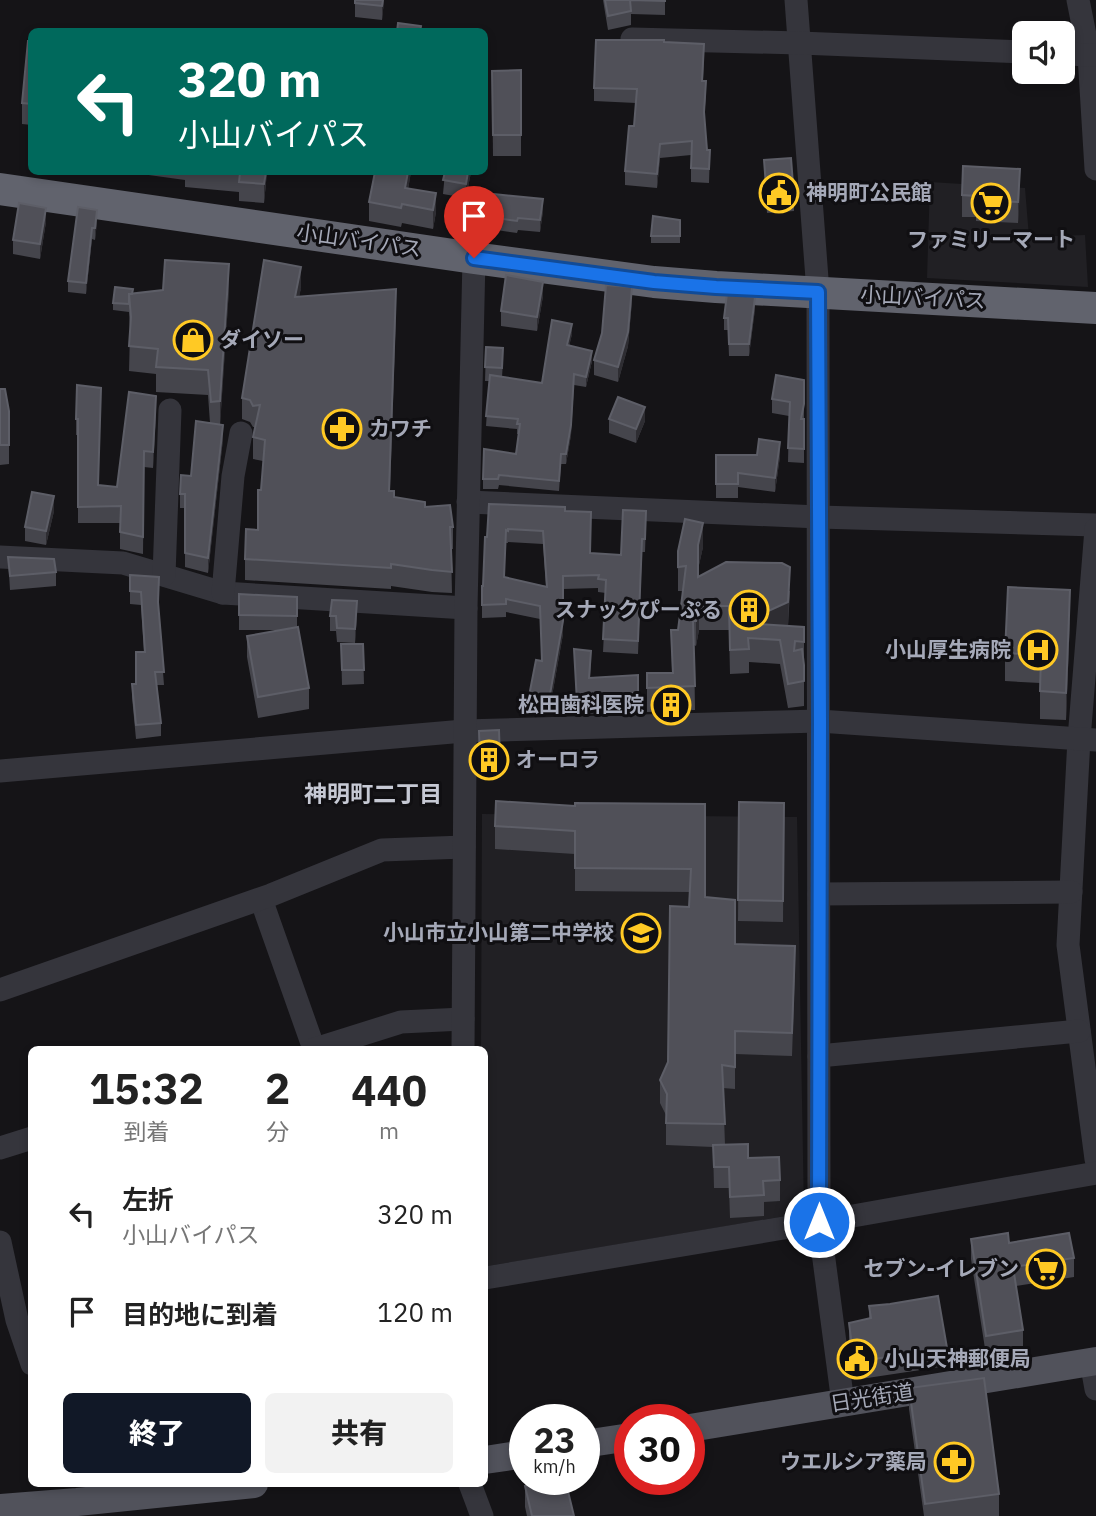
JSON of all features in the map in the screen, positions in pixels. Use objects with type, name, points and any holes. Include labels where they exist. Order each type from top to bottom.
[{"type":"highway","name":"小山バイパス","points":[[0,190],[666,283],[1096,308]]},
{"type":"main road","name":"日光街道","points":[[705,1426],[1094,1361]]},
{"type":"main road","points":[[488,1460],[509,1456]]},
{"type":"main road","points":[[0,1508],[74,1493],[194,1487]]},
{"type":"street","points":[[796,0],[818,292],[819,1222],[844,1404]]},
{"type":"street","points":[[1078,0],[1093,55],[1096,169]]},
{"type":"street","points":[[632,39],[1012,52]]},
{"type":"street","points":[[1075,54],[1093,55]]},
{"type":"street","points":[[463,1046],[464,731],[474,258]]},
{"type":"street","points":[[164,575],[170,410]]},
{"type":"street","points":[[223,593],[233,476],[241,433]]},
{"type":"street","points":[[468,502],[1096,527],[1087,740],[1070,892],[1068,945],[1096,1159]]},
{"type":"street","points":[[0,557],[123,563],[223,593],[466,608]]},
{"type":"street","points":[[0,771],[464,731],[820,721],[1087,740]]},
{"type":"street","points":[[0,990],[261,899],[382,850],[464,847]]},
{"type":"street","points":[[819,894],[1070,892]]},
{"type":"street","points":[[261,899],[312,1046]]},
{"type":"street","points":[[326,1046],[401,1022],[463,1019]]},
{"type":"street","points":[[819,1056],[1079,1031]]},
{"type":"street","points":[[0,1148],[28,1139]]},
{"type":"street","points":[[488,1277],[1096,1172]]},
{"type":"street","points":[[0,1242],[17,1320],[28,1352]]},
{"type":"street","points":[[1094,1361],[1096,1389]]},
{"type":"street","points":[[471,1487],[482,1516]]},
{"type":"shaded area","points":[[930,182],[1025,188],[1029,237],[1085,235],[1088,287],[927,278]]},
{"type":"shaded area","name":"小山市立小山第二中学校","points":[[482,814],[797,817],[804,1213],[488,1266],[488,1046],[481,1046]]},
{"type":"building","points":[[355,0],[383,0],[382,6],[355,3]]},
{"type":"building","points":[[605,0],[630,0],[631,11],[608,16]]},
{"type":"building","points":[[398,23],[421,26],[421,28],[397,28]]},
{"type":"building","points":[[596,40],[664,40],[704,44],[702,81],[706,81],[704,112],[707,150],[710,150],[709,169],[691,168],[692,141],[660,144],[657,174],[625,171],[629,126],[634,126],[637,89],[594,88]]},
{"type":"building","points":[[28,41],[28,104],[22,103]]},
{"type":"building","points":[[521,70],[521,135],[493,135],[492,71]]},
{"type":"building","name":"神明町公民館","points":[[791,158],[794,197],[767,199],[764,160]]},
{"type":"building","points":[[963,166],[1020,169],[1018,202],[976,200],[976,196],[962,195]]},
{"type":"building","points":[[240,175],[266,175],[264,184],[239,182]]},
{"type":"building","points":[[374,175],[407,175],[405,188],[436,193],[433,210],[402,204],[401,208],[369,202]]},
{"type":"building","points":[[444,175],[468,175],[466,184],[443,180]]},
{"type":"building","points":[[484,193],[543,199],[540,220],[518,218],[517,221],[482,216]]},
{"type":"building","points":[[19,203],[46,208],[40,244],[13,240]]},
{"type":"building","points":[[78,207],[97,210],[95,228],[92,228],[86,283],[68,281]]},
{"type":"building","points":[[653,216],[680,220],[680,236],[651,236]]},
{"type":"building","name":"ダイソー","points":[[165,260],[229,264],[220,401],[211,402],[208,370],[156,367],[158,349],[129,346],[129,294],[163,290]]},
{"type":"building","points":[[264,260],[301,267],[295,297],[396,289],[389,491],[394,491],[394,497],[425,502],[425,507],[450,505],[453,527],[450,527],[452,572],[391,564],[391,568],[245,559],[246,529],[258,530],[258,490],[261,490],[265,440],[253,437],[260,405],[253,406],[250,400],[242,398]]},
{"type":"building","points":[[506,275],[543,282],[537,317],[501,311]]},
{"type":"building","points":[[606,285],[632,287],[628,332],[618,367],[594,360],[602,333]]},
{"type":"building","points":[[115,287],[133,289],[132,294],[129,294],[129,304],[113,303]]},
{"type":"building","points":[[727,294],[755,297],[749,344],[729,344],[728,318],[724,318]]},
{"type":"building","points":[[552,320],[572,324],[567,345],[592,351],[586,377],[574,374],[571,425],[566,454],[561,454],[559,481],[499,475],[498,479],[483,479],[484,449],[516,454],[520,424],[517,424],[518,419],[486,416],[490,375],[542,383]]},
{"type":"building","points":[[486,347],[503,348],[502,368],[485,367]]},
{"type":"building","points":[[776,375],[804,380],[801,419],[804,419],[804,449],[788,448],[790,402],[772,399]]},
{"type":"building","points":[[77,385],[101,388],[98,485],[117,487],[129,392],[156,396],[153,452],[144,451],[143,537],[120,532],[121,506],[78,507]]},
{"type":"building","points":[[0,389],[5,389],[9,411],[9,445],[0,445]]},
{"type":"building","points":[[618,397],[645,407],[636,429],[609,419]]},
{"type":"building","points":[[196,421],[223,425],[208,558],[185,553],[185,494],[180,494],[181,475],[191,476]]},
{"type":"building","points":[[759,439],[780,442],[775,478],[738,473],[738,484],[716,484],[716,455],[757,455]]},
{"type":"building","points":[[32,492],[54,496],[46,531],[25,527]]},
{"type":"building","points":[[489,504],[565,507],[565,511],[591,512],[590,553],[621,555],[623,510],[646,511],[645,539],[642,539],[638,641],[603,639],[606,580],[598,579],[599,575],[563,576],[563,621],[549,700],[529,696],[536,660],[542,661],[540,606],[506,599],[506,604],[482,605]],"holes":[[[506,530],[543,531],[547,587],[504,577]]]},
{"type":"building","points":[[685,519],[703,523],[698,545],[698,577],[726,562],[782,563],[790,567],[788,602],[742,623],[804,627],[804,642],[795,641],[794,651],[802,649],[804,681],[788,684],[780,640],[748,638],[749,649],[730,650],[729,606],[699,606],[696,621],[693,621],[695,686],[647,688],[647,673],[673,673],[671,630],[678,630],[686,566],[678,567],[678,551]]},
{"type":"building","points":[[8,557],[54,559],[56,572],[10,576]]},
{"type":"building","points":[[130,575],[159,577],[158,602],[164,672],[155,672],[161,723],[136,725],[132,684],[136,684],[136,652],[145,652],[141,592],[130,591]]},
{"type":"building","name":"小山厚生病院","points":[[1008,587],[1070,590],[1066,693],[1040,691],[1041,655],[1005,653]]},
{"type":"building","points":[[239,594],[297,597],[297,616],[239,615]]},
{"type":"building","points":[[332,600],[357,601],[355,629],[337,628],[336,616],[330,616]]},
{"type":"building","points":[[298,627],[309,688],[258,697],[247,636]]},
{"type":"building","points":[[341,644],[363,644],[364,670],[342,670]]},
{"type":"building","points":[[574,649],[591,651],[589,678],[638,675],[638,693],[617,693],[617,701],[577,702]]},
{"type":"building","points":[[499,730],[500,760],[480,761],[479,731]]},
{"type":"building","points":[[496,801],[575,806],[575,803],[705,804],[705,897],[735,900],[735,944],[795,946],[792,1033],[735,1031],[735,1067],[722,1065],[725,1124],[666,1123],[667,1094],[660,1080],[668,1062],[670,906],[689,907],[691,869],[575,868],[575,831],[495,826]]},
{"type":"building","points":[[739,802],[784,803],[783,901],[738,900]]},
{"type":"building","points":[[748,1144],[748,1158],[779,1157],[780,1180],[763,1181],[764,1195],[730,1197],[729,1167],[714,1167],[713,1145]]},
{"type":"building","points":[[1008,1233],[1009,1243],[1069,1233],[1074,1258],[1013,1267],[1023,1330],[986,1336],[971,1239]]},
{"type":"building","points":[[938,1296],[947,1348],[854,1362],[849,1323],[871,1318],[869,1306]]},
{"type":"building","name":"ウエルシア薬局","points":[[984,1378],[999,1494],[925,1504],[909,1388]]},
{"type":"building","points":[[527,1495],[569,1495],[574,1516],[532,1516]]},
{"type":"place","name":"神明町公民館","points":[[779,193]]},
{"type":"place","name":"ファミリーマート","points":[[991,203]]},
{"type":"place","name":"ダイソー","points":[[193,340]]},
{"type":"place","name":"カワチ","points":[[342,429]]},
{"type":"place","name":"スナックぴーぷる","points":[[749,610]]},
{"type":"place","name":"小山厚生病院","points":[[1038,650]]},
{"type":"place","name":"松田歯科医院","points":[[671,705]]},
{"type":"place","name":"オーロラ","points":[[489,760]]},
{"type":"place","name":"小山市立小山第二中学校","points":[[641,933]]},
{"type":"place","name":"セブン-イレブン","points":[[1046,1269]]},
{"type":"place","name":"小山天神郵便局","points":[[857,1359]]},
{"type":"place","name":"ウエルシア薬局","points":[[954,1462]]},
{"type":"district","name":"神明町二丁目","points":[[373,794]]},
{"type":"route","points":[[474,258],[654,282],[818,292],[819,1222]]}]
